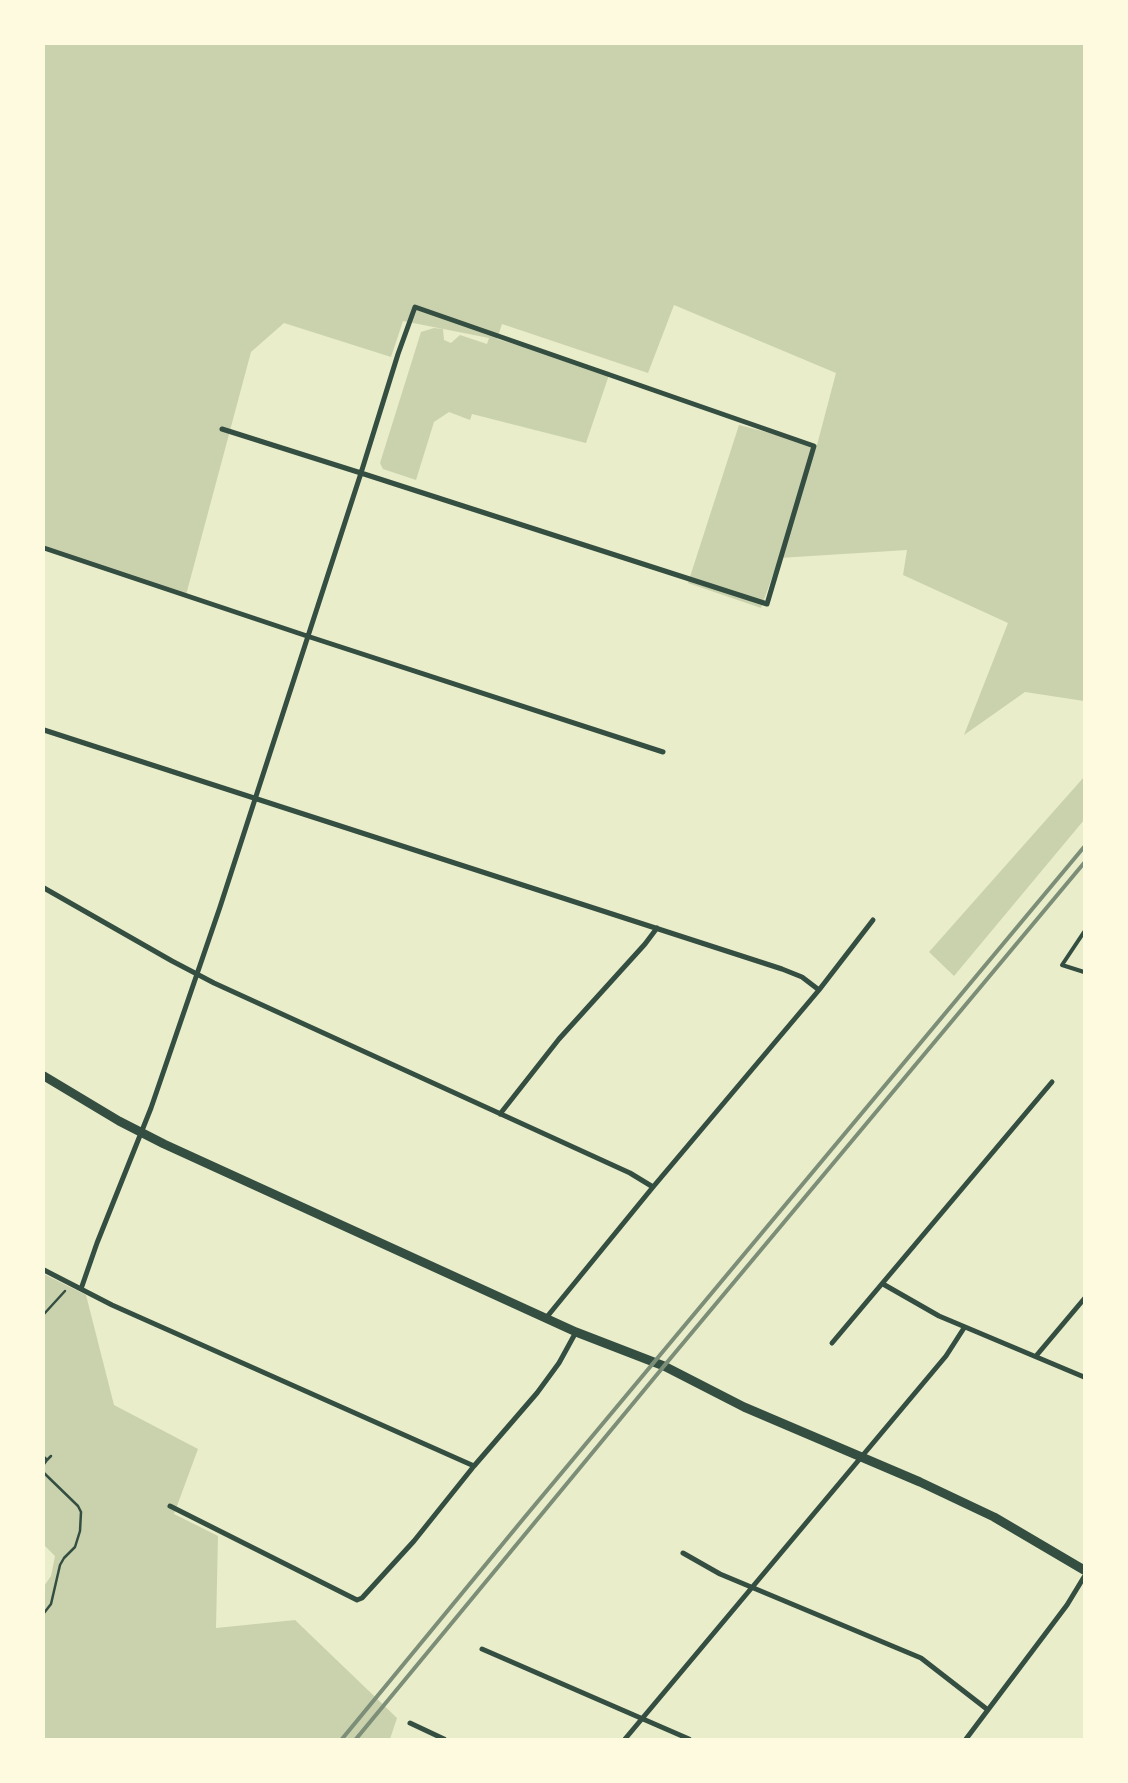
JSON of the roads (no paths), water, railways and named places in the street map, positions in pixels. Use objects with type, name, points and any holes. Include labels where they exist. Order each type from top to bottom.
[{"type":"street","points":[[81,1290],[142,1133],[197,974],[360,473],[398,354],[415,308],[814,446],[767,604],[360,473],[222,429]]},
{"type":"street","points":[[44,548],[663,752]]},
{"type":"street","points":[[44,730],[782,969],[802,977],[819,990]]},
{"type":"street","points":[[44,888],[197,974],[630,1172],[653,1187]]},
{"type":"street","points":[[546,1318],[653,1187],[819,990],[873,920]]},
{"type":"street","points":[[500,1114],[559,1039],[657,928]]},
{"type":"street","points":[[44,1076],[142,1133],[268,1193],[576,1332],[664,1366],[744,1407],[920,1482],[994,1517],[1084,1570]]},
{"type":"street","points":[[832,1343],[1052,1082]]},
{"type":"street","points":[[44,1270],[81,1290],[474,1466]]},
{"type":"street","points":[[883,1284],[964,1328],[1036,1356],[1084,1378]]},
{"type":"street","points":[[1036,1356],[1084,1299]]},
{"type":"street","points":[[625,1739],[946,1356],[964,1328]]},
{"type":"street","points":[[170,1506],[357,1600],[362,1598],[414,1541],[536,1393],[559,1362],[576,1332]]},
{"type":"street","points":[[683,1553],[720,1574],[921,1658],[988,1710]]},
{"type":"street","points":[[966,1739],[1066,1604],[1084,1576]]},
{"type":"street","points":[[482,1649],[689,1739]]},
{"type":"street","points":[[410,1723],[444,1739]]},
{"type":"lane","points":[[1084,932],[1062,965],[1084,972]]},
{"type":"railway","points":[[342,1739],[1084,847]]},
{"type":"railway","points":[[356,1739],[664,1366],[1084,863]]}]
